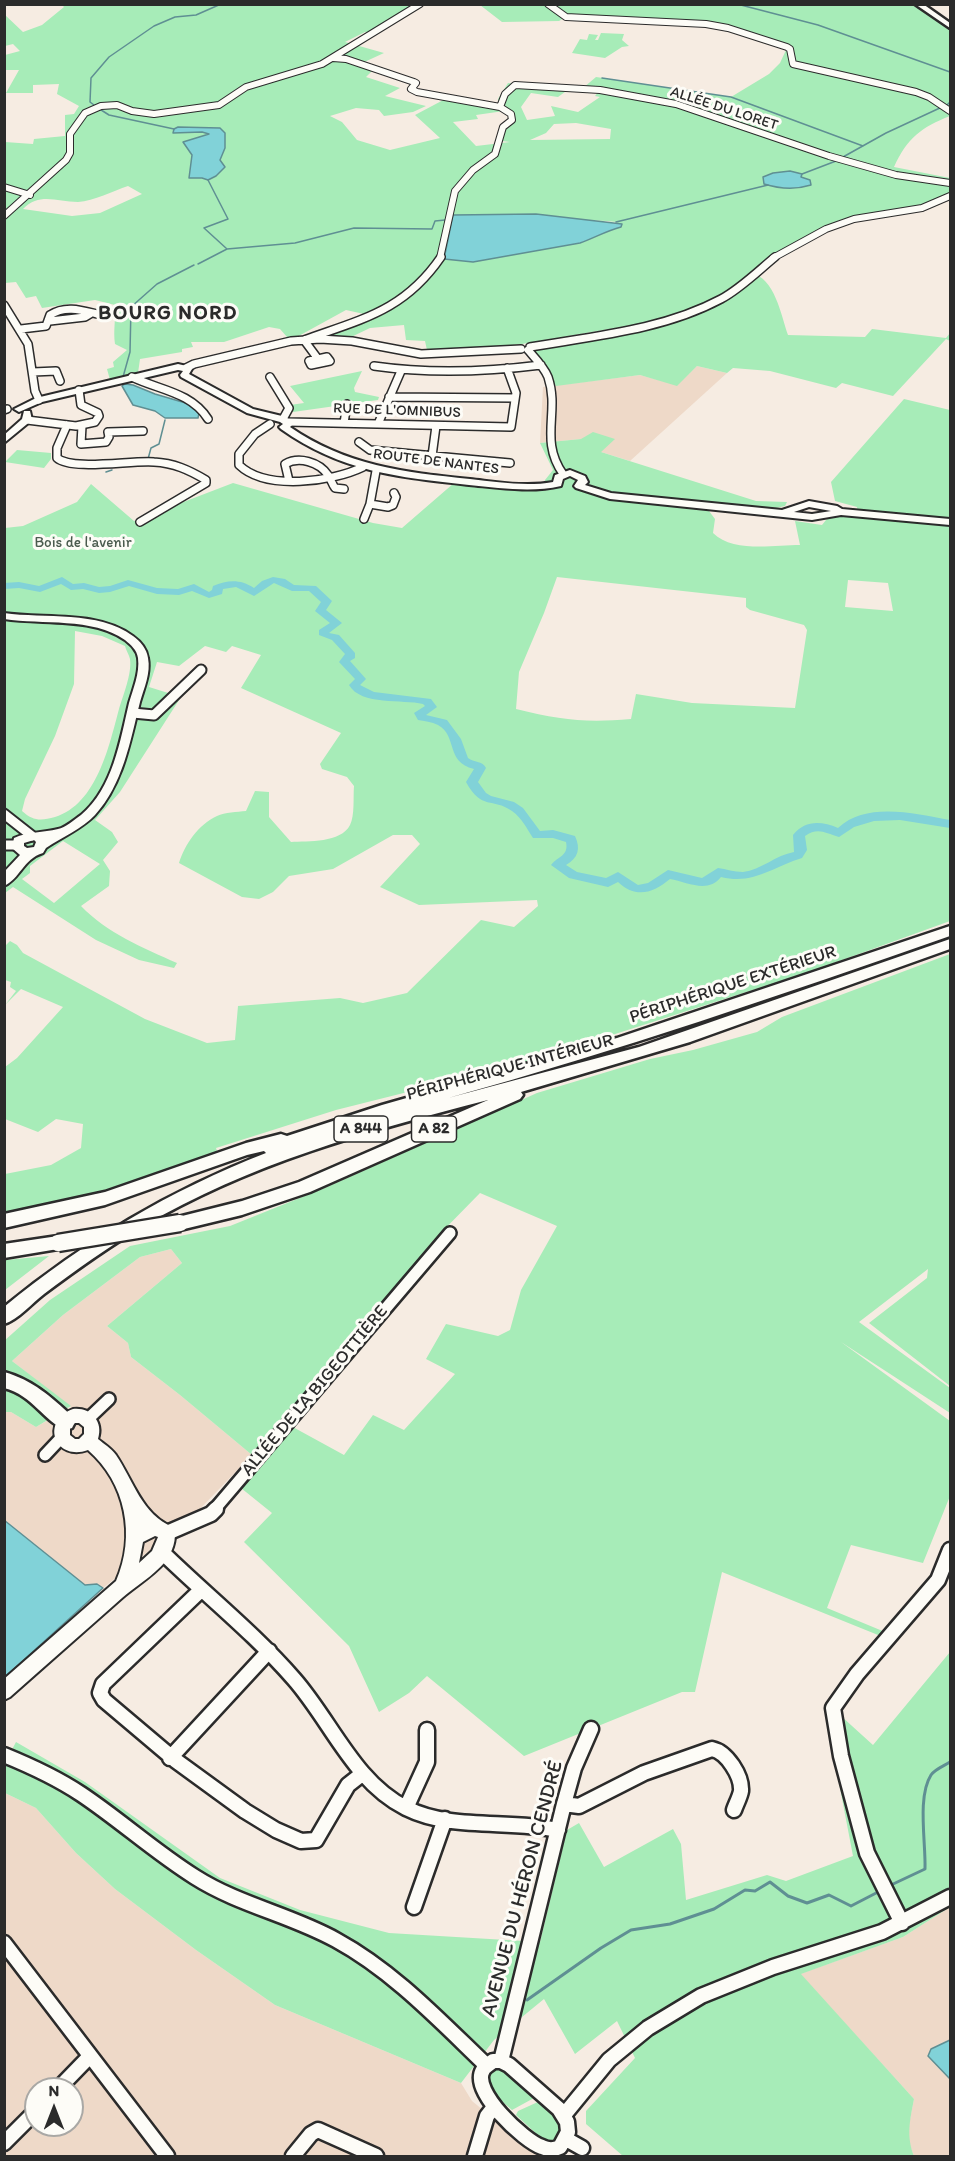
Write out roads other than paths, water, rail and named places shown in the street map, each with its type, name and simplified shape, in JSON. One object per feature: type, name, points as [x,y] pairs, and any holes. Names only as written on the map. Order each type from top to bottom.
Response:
[{"type":"highway","points":[[918,4],[951,25]]},
{"type":"highway","points":[[924,4],[951,25]]},
{"type":"highway","name":"PÉRIPHÉRIQUE EXTÉRIEUR","points":[[4,1304],[72,1252],[141,1209],[200,1178],[292,1138],[702,1018],[951,932]]},
{"type":"highway","name":"PÉRIPHÉRIQUE INTÉRIEUR","points":[[4,1317],[64,1270],[140,1221],[175,1201],[251,1166],[355,1130],[592,1067],[736,1021],[951,944]]},
{"type":"highway","name":"A 82","points":[[4,1246],[58,1243],[180,1223],[242,1208],[304,1187],[482,1108],[592,1067]]},
{"type":"highway","points":[[4,1221],[60,1210],[116,1195],[271,1141],[292,1138]]},
{"type":"highway","points":[[4,1251],[58,1243]]},
{"type":"highway","points":[[4,1380],[17,1383],[41,1398],[63,1430]]},
{"type":"main road","points":[[5,409],[28,409],[79,390],[161,372],[185,371],[250,411],[271,421]]},
{"type":"main road","points":[[4,440],[28,409]]},
{"type":"main road","name":"ROUTE DE NANTES","points":[[271,421],[285,423],[343,460],[376,471],[528,488],[561,479],[568,488],[579,486],[610,496],[766,513],[801,512],[817,519],[824,510],[951,522]]},
{"type":"main road","points":[[4,616],[99,626],[128,637],[141,651],[143,662],[133,713],[119,765],[109,786],[80,822],[60,832],[37,839],[39,850],[18,847],[18,863],[4,882]]},
{"type":"main road","points":[[74,1417],[88,1419],[93,1431],[88,1440],[73,1446],[68,1444],[63,1430],[74,1417]]},
{"type":"main road","points":[[4,1690],[163,1553],[168,1543],[161,1531],[130,1499],[109,1458],[88,1440]]},
{"type":"main road","points":[[130,1499],[135,1537]]},
{"type":"main road","points":[[122,1587],[131,1564],[132,1542],[135,1537],[141,1532],[161,1531]]},
{"type":"street","points":[[4,216],[30,195],[66,160],[69,153],[70,134],[90,109],[113,105],[138,112],[162,114],[215,107],[224,104],[246,87],[291,75],[333,58],[420,4]]},
{"type":"street","points":[[548,4],[566,17],[686,23],[728,28],[787,47],[790,49],[793,64],[916,92],[929,97],[951,111]]},
{"type":"street","points":[[304,340],[313,334],[382,312],[428,276],[442,256],[451,201],[455,191],[473,170],[495,154],[502,127],[512,120],[511,114],[500,107],[417,92],[411,89],[416,85],[414,82],[346,59],[333,58]]},
{"type":"street","name":"ALLÉE DU LORET","points":[[500,107],[501,100],[510,86],[515,85],[620,93],[692,108],[810,150],[888,172],[951,183]]},
{"type":"street","points":[[4,186],[30,195]]},
{"type":"street","points":[[185,371],[195,363],[304,340],[344,340],[429,354],[526,348],[647,326],[691,313],[723,298],[775,257],[826,229],[854,219],[922,208],[951,196]]},
{"type":"street","points":[[4,305],[21,329],[28,344],[33,372],[28,409],[67,425],[82,426],[98,418],[98,413],[81,405],[79,390]]},
{"type":"street","points":[[21,329],[46,326],[50,321],[86,317],[94,313]]},
{"type":"street","points":[[304,340],[318,359]]},
{"type":"street","points":[[526,348],[541,365],[550,388],[549,446],[561,479]]},
{"type":"street","points":[[374,366],[402,371],[452,372],[541,365]]},
{"type":"street","points":[[389,397],[515,398],[516,393],[507,368]]},
{"type":"street","points":[[33,372],[56,370],[60,381]]},
{"type":"street","points":[[378,424],[402,371]]},
{"type":"street","points":[[270,377],[289,408],[285,423]]},
{"type":"street","points":[[127,379],[191,401],[205,411],[208,419]]},
{"type":"street","name":"RUE DE L'OMNIBUS","points":[[285,423],[506,428],[513,425],[515,398]]},
{"type":"street","points":[[344,423],[347,404]]},
{"type":"street","points":[[271,421],[259,429],[241,450],[238,457],[238,463],[243,470],[256,478],[275,482],[329,477],[349,474],[363,467]]},
{"type":"street","points":[[67,425],[57,448],[57,458],[60,461],[112,463],[159,460],[193,470],[206,480],[206,483],[196,490],[140,522]]},
{"type":"street","points":[[82,426],[81,444],[106,442],[109,437],[108,432],[143,431]]},
{"type":"street","points":[[432,456],[436,426]]},
{"type":"street","points":[[359,442],[370,450],[510,463]]},
{"type":"street","points":[[289,481],[284,466],[293,460],[304,460],[324,471],[332,486],[344,489]]},
{"type":"street","points":[[364,519],[370,504],[376,471]]},
{"type":"street","points":[[370,504],[388,507],[393,504],[396,497],[394,493]]},
{"type":"street","points":[[133,713],[154,715],[201,670]]},
{"type":"street","points":[[4,814],[37,839]]},
{"type":"street","points":[[14,821],[19,834],[18,847]]},
{"type":"street","name":"ALLÉE DE LA BIGEOTTIÈRE","points":[[161,1531],[211,1514],[450,1233]]},
{"type":"street","points":[[88,1419],[109,1400]]},
{"type":"street","points":[[45,1455],[63,1430]]},
{"type":"street","points":[[902,1923],[867,1853],[841,1756],[833,1708],[857,1674],[939,1580],[951,1550]]},
{"type":"street","points":[[163,1553],[269,1651],[312,1700],[362,1774],[388,1798],[425,1816],[523,1824],[558,1830]]},
{"type":"street","points":[[201,1590],[103,1684],[100,1693],[104,1700],[170,1758],[227,1799],[278,1831],[306,1844],[316,1840],[348,1785],[362,1774]]},
{"type":"street","points":[[170,1758],[269,1651]]},
{"type":"street","points":[[406,1808],[427,1762],[427,1730]]},
{"type":"street","name":"AVENUE DU HÉRON CENDRÉ","points":[[494,2106],[484,2096],[480,2079],[494,2063],[574,1768],[591,1730]]},
{"type":"street","points":[[564,1804],[579,1806],[608,1788],[640,1773],[682,1758],[712,1749],[720,1749],[727,1754],[741,1790],[734,1810]]},
{"type":"street","points":[[4,1755],[61,1780],[98,1803],[158,1852],[197,1878],[254,1907],[312,1928],[353,1950],[406,1990],[494,2063],[509,2065],[564,2115],[569,2127],[566,2139],[560,2148],[552,2150],[540,2147],[494,2106],[487,2116],[475,2157]]},
{"type":"street","points":[[414,1907],[445,1819]]},
{"type":"street","points":[[564,2115],[609,2060],[648,2028],[701,1996],[773,1967],[902,1923],[951,1897]]},
{"type":"street","points":[[4,1943],[167,2157]]},
{"type":"street","points":[[70,2077],[90,2056]]},
{"type":"street","points":[[4,2143],[24,2123]]},
{"type":"street","points":[[293,2157],[311,2134],[318,2130],[376,2157]]},
{"type":"street","points":[[566,2139],[582,2148]]},
{"type":"water","points":[[178,127],[220,128],[225,133],[225,148],[220,160],[225,167],[216,176],[208,180],[189,178],[192,155],[183,142],[209,134],[202,132],[173,133]]},
{"type":"water","points":[[790,171],[802,174],[801,177],[810,180],[811,185],[788,188],[764,184],[763,177]]},
{"type":"water","points":[[536,214],[622,224],[621,227],[580,243],[473,262],[444,259],[453,215]]},
{"type":"water","points":[[125,384],[189,404],[199,413],[198,418],[165,418],[155,411],[133,405],[122,386]]},
{"type":"water","points":[[4,1520],[85,1585],[97,1584],[103,1588],[5,1677]]},
{"type":"water","points":[[950,2040],[950,2079],[928,2056],[931,2049]]},
{"type":"waterway","points":[[94,105],[90,102],[91,78],[109,57],[154,26],[175,17],[196,15],[221,4]]},
{"type":"waterway","points":[[737,4],[818,25],[950,72]]},
{"type":"waterway","points":[[602,78],[731,97],[863,146]]},
{"type":"waterway","points":[[947,105],[950,102]]},
{"type":"waterway","points":[[863,146],[942,107]]},
{"type":"waterway","points":[[98,108],[109,115],[174,129]]},
{"type":"waterway","points":[[843,157],[863,146]]},
{"type":"waterway","points":[[802,174],[836,161]]},
{"type":"waterway","points":[[208,180],[228,219],[204,228],[227,249]]},
{"type":"waterway","points":[[616,222],[768,185]]},
{"type":"waterway","points":[[227,249],[295,243],[354,228],[432,229],[435,221],[445,220]]},
{"type":"waterway","points":[[198,264],[227,249]]},
{"type":"waterway","points":[[123,377],[130,352],[131,307],[157,284],[194,265]]},
{"type":"waterway","points":[[148,459],[151,448],[159,444],[165,420]]},
{"type":"waterway","points":[[106,472],[112,470]]},
{"type":"waterway","points":[[4,586],[19,585],[40,589],[62,580],[71,587],[84,586],[99,590],[128,583],[157,591],[179,592],[194,587],[197,591],[209,595],[218,592],[217,588],[228,584],[240,585],[254,593],[273,580],[281,581],[292,588],[312,588],[327,601],[320,611],[337,623],[323,632],[324,635],[335,637],[350,653],[351,656],[344,662],[361,679],[354,685],[355,687],[381,697],[427,701],[431,707],[420,713],[422,717],[443,723],[455,739],[463,760],[479,766],[472,782],[482,796],[516,808],[537,835],[553,834],[571,839],[573,847],[570,857],[557,865],[573,875],[608,883],[618,876],[631,887],[638,889],[652,886],[668,874],[702,882],[713,878],[718,872],[735,876],[750,875],[782,859],[798,855],[801,850],[799,835],[814,827],[819,826],[839,833],[862,819],[887,816],[950,824]]},
{"type":"waterway","points":[[891,1885],[925,1869],[924,1795],[931,1775],[950,1762]]},
{"type":"waterway","points":[[527,2000],[601,1948],[631,1930],[670,1924],[714,1909],[745,1890],[755,1891],[770,1882],[788,1896],[807,1903],[829,1895],[851,1906],[880,1891]]},
{"type":"district","name":"BOURG NORD","points":[[168,314]]},
{"type":"park label","name":"Bois de l'avenir","points":[[83,543]]}]
